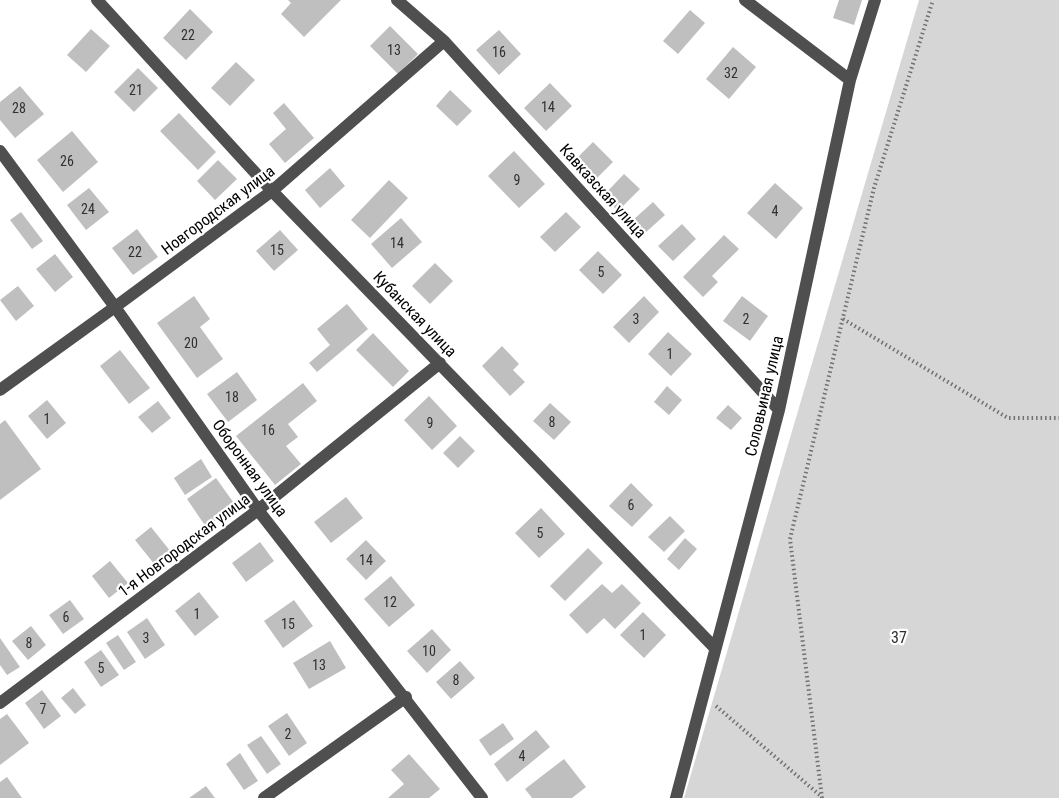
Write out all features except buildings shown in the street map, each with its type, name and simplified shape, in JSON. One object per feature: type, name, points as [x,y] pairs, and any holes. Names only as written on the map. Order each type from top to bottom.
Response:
[{"type":"street","name":"Кубанская улица","points":[[97,0],[272,191],[715,648]]},
{"type":"street","name":"Кавказская улица","points":[[397,0],[444,41],[779,410]]},
{"type":"street","points":[[746,0],[850,80]]},
{"type":"street","name":"Соловьиная улица","points":[[676,798],[779,410],[850,80],[874,0]]},
{"type":"street","name":"Новгородская улица","points":[[0,390],[116,308],[272,191],[444,41]]},
{"type":"street","name":"Оборонная улица","points":[[0,151],[116,308],[258,510],[482,798]]},
{"type":"street","name":"1-я Новгородская улица","points":[[0,703],[258,510],[440,363]]},
{"type":"street","points":[[264,798],[405,697]]},
{"type":"path","points":[[822,798],[790,539],[874,188],[933,0]]},
{"type":"path","points":[[843,319],[1008,418],[1059,418]]},
{"type":"path","points":[[703,696],[822,798]]},
{"type":"green space","name":"37","points":[[919,0],[1059,0],[1059,798],[684,798]]}]
